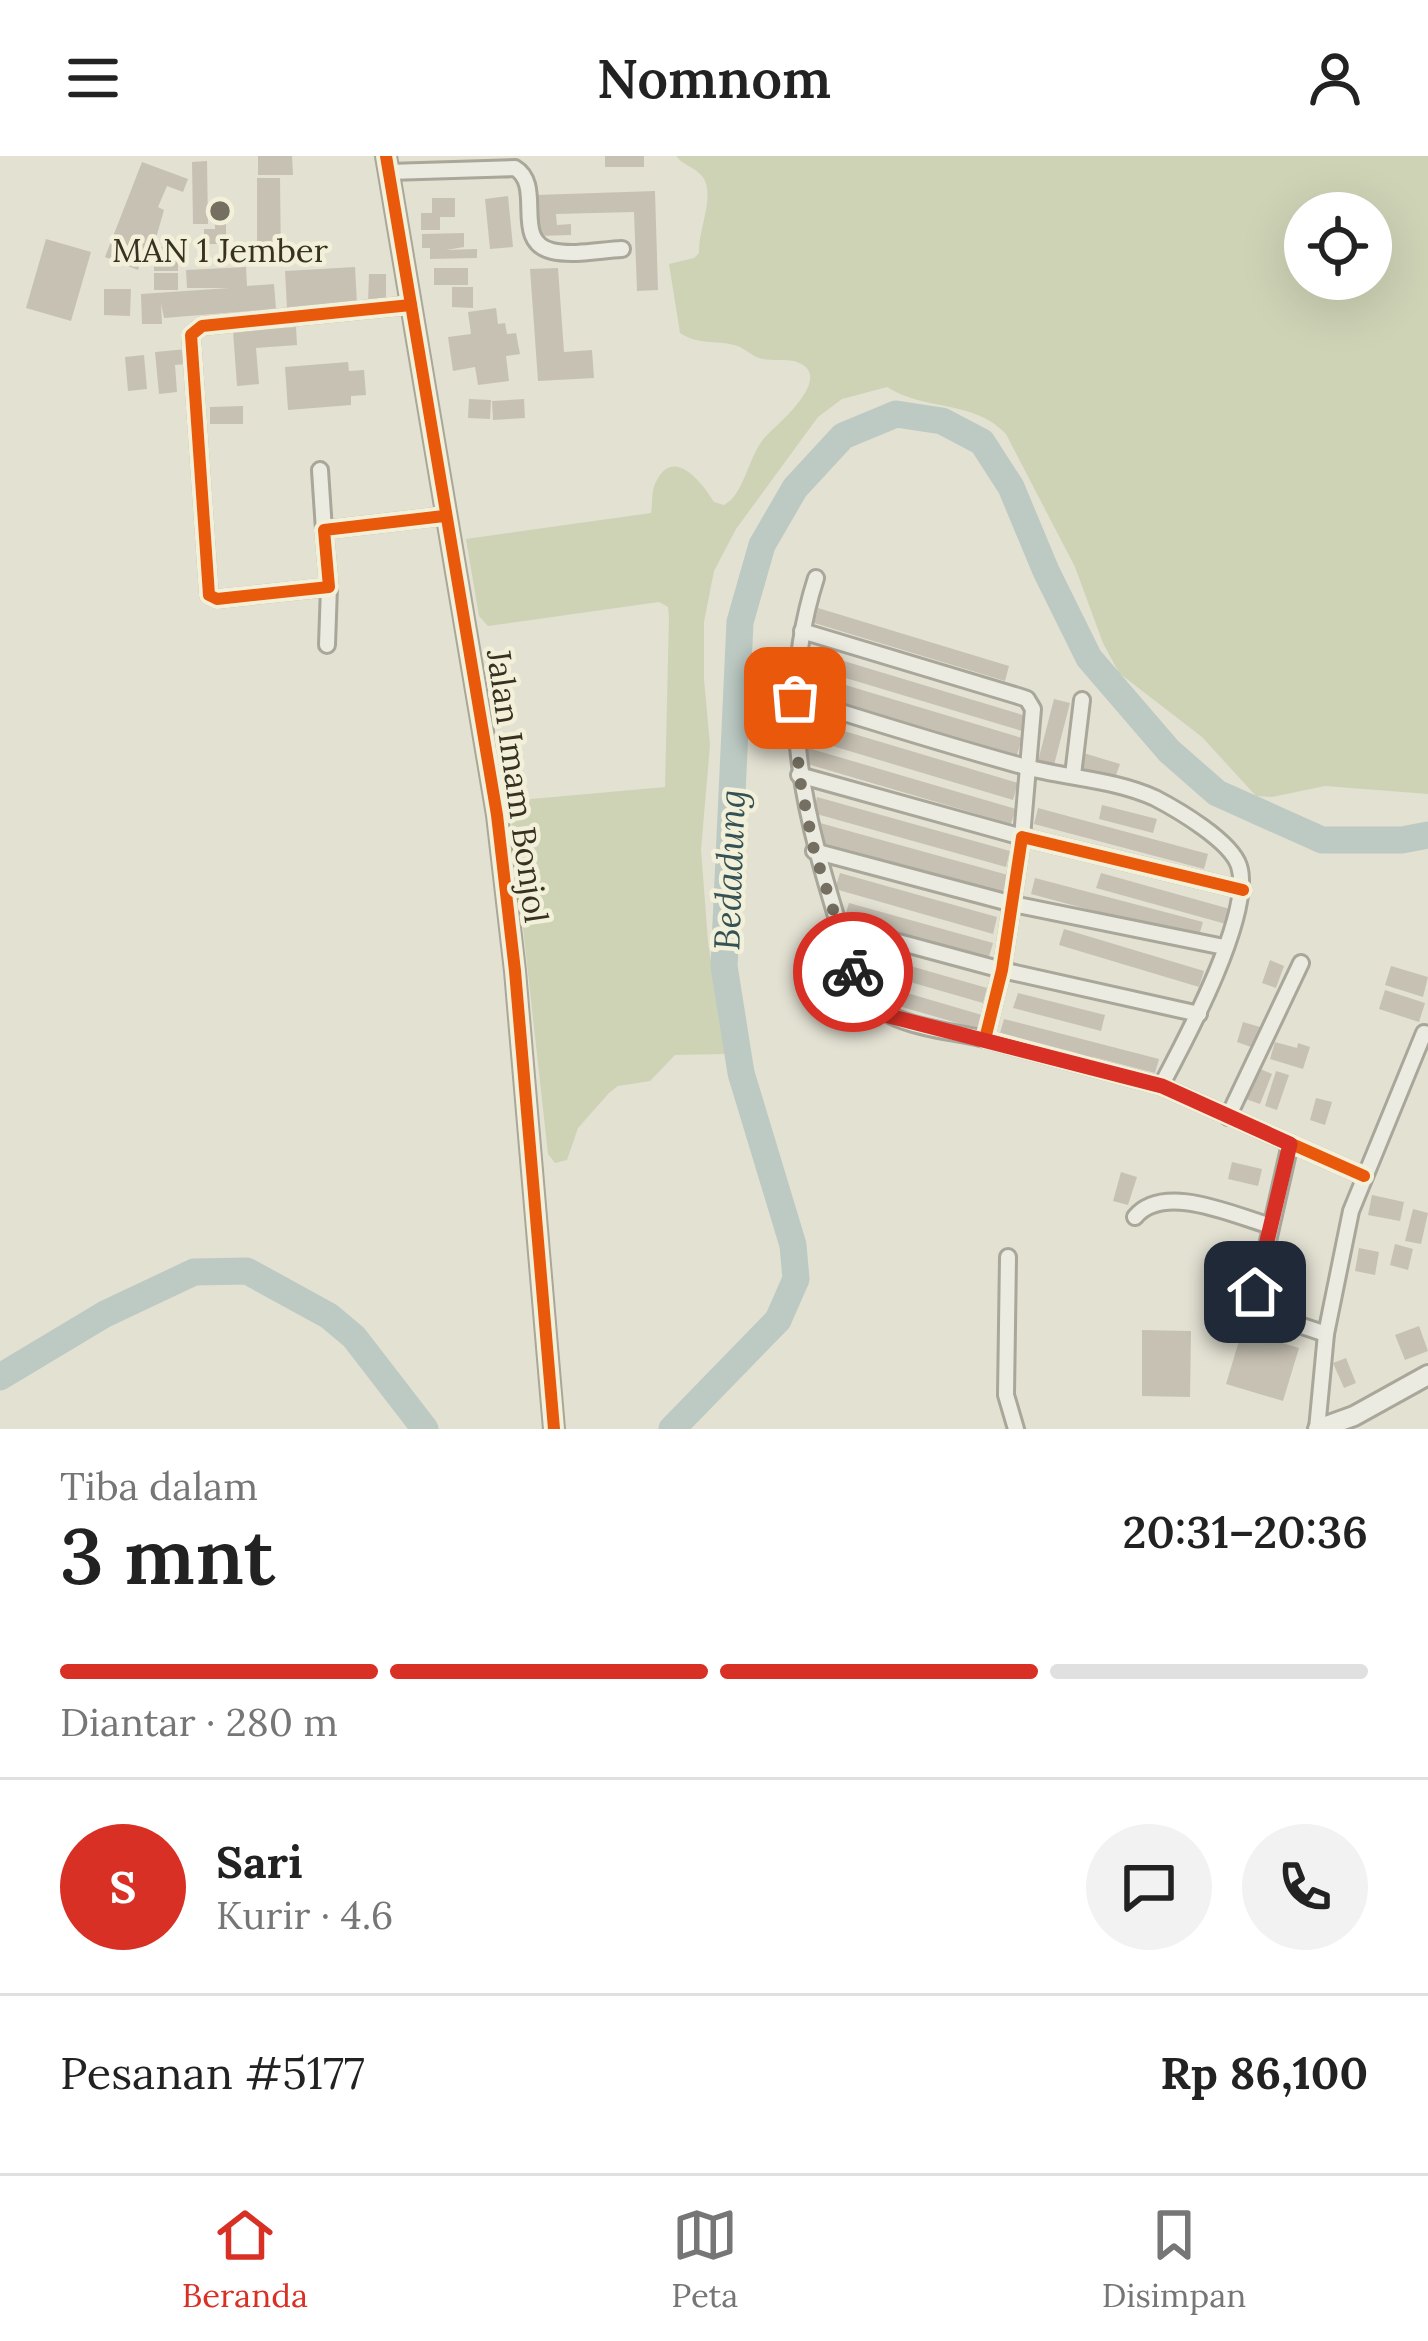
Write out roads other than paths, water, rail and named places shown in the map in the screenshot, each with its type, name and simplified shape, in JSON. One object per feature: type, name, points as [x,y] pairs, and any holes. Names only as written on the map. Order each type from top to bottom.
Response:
[{"type":"street","points":[[387,164],[515,168],[526,181],[533,240],[540,246],[559,252],[622,249]]},
{"type":"street","name":"Jalan Imam Bonjol","points":[[387,164],[444,516],[466,610],[502,851],[554,1429]]},
{"type":"street","points":[[329,587],[217,599],[209,595],[191,335],[202,326],[411,305]]},
{"type":"street","points":[[320,470],[329,587],[327,644]]},
{"type":"street","points":[[324,530],[444,516]]},
{"type":"street","points":[[816,578],[802,631],[795,698],[799,775],[814,850],[856,982],[874,1008],[889,1016],[1162,1086],[1364,1176]]},
{"type":"street","points":[[802,631],[1027,699],[1033,710],[1013,904],[985,1039]]},
{"type":"street","points":[[795,698],[1028,768],[1153,797],[1192,820],[1234,856],[1243,890],[1199,1014],[1162,1086]]},
{"type":"street","points":[[1072,775],[1082,700]]},
{"type":"street","points":[[799,775],[1022,837],[1243,890]]},
{"type":"street","points":[[814,850],[1013,904],[1224,947]]},
{"type":"street","points":[[839,926],[1002,970],[1199,1014]]},
{"type":"street","points":[[1228,1118],[1301,963]]},
{"type":"street","points":[[1426,1028],[1364,1176],[1339,1260],[1326,1334],[1318,1429],[1354,1416],[1428,1375]]},
{"type":"street","points":[[1290,1144],[1255,1306],[1326,1334]]},
{"type":"street","points":[[1135,1217],[1143,1208],[1171,1202],[1271,1226]]},
{"type":"street","points":[[1008,1257],[1006,1394],[1016,1429]]},
{"type":"waterway","name":"Bedadung","points":[[672,1429],[778,1320],[796,1279],[793,1245],[741,1073],[724,966],[740,622],[762,545],[795,488],[843,436],[896,414],[942,421],[982,442],[1011,487],[1089,658],[1169,751],[1217,793],[1322,840],[1402,840],[1428,835]]},
{"type":"waterway","name":"Bedadung","points":[[0,1377],[105,1314],[194,1272],[247,1271],[329,1316],[354,1337],[425,1429]]},
{"type":"place","name":"MAN 1 Jember","points":[[220,211]]}]
